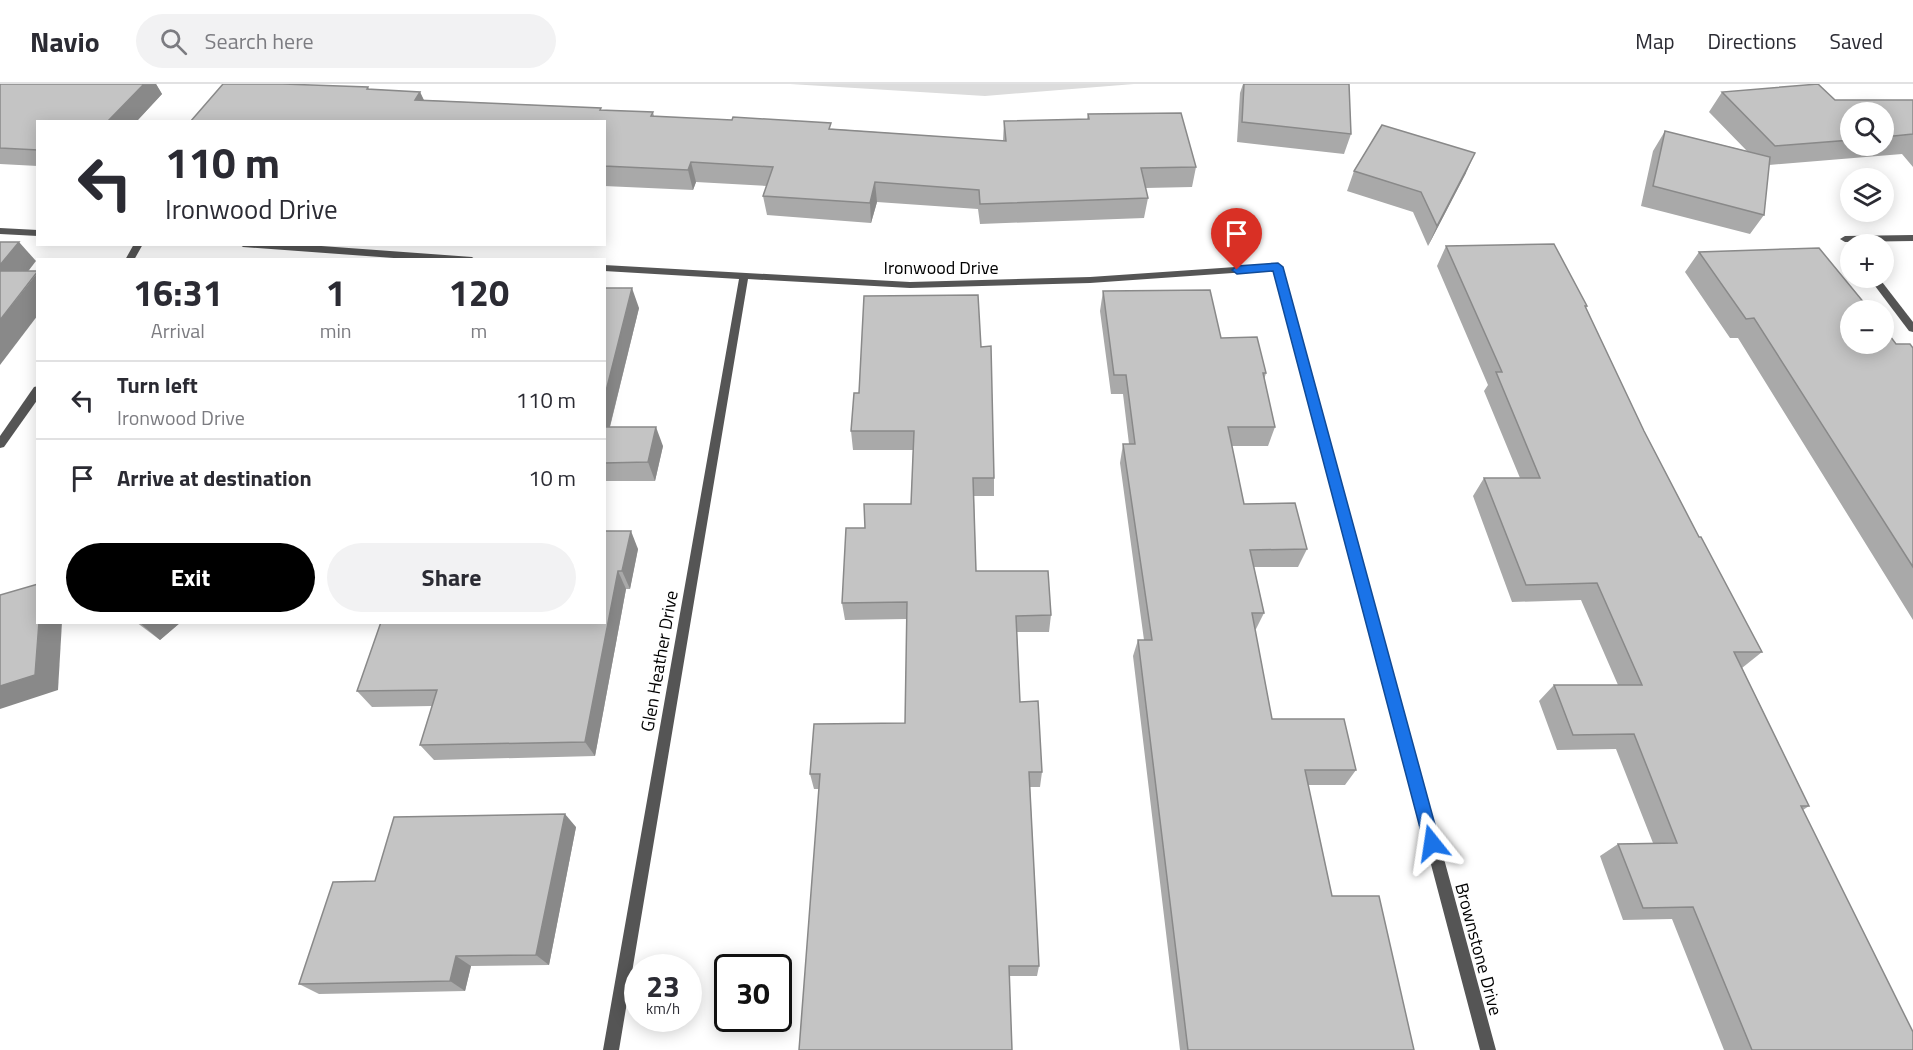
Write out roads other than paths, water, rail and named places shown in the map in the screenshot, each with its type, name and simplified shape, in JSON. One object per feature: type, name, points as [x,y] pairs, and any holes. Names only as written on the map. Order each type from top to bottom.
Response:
[{"type":"street","points":[[0,231],[36,233]]},
{"type":"street","points":[[1894,239],[1913,238]]},
{"type":"street","points":[[272,246],[443,258]]},
{"type":"street","name":"Ironwood Drive","points":[[606,268],[910,285],[998,284],[1177,275],[1278,267]]},
{"type":"street","name":"Brownstone Drive","points":[[1278,267],[1488,1050]]},
{"type":"street","name":"Glen Heather Drive","points":[[611,1050],[744,277]]},
{"type":"street","points":[[1882,288],[1913,329]]},
{"type":"street","points":[[0,444],[36,393]]}]
